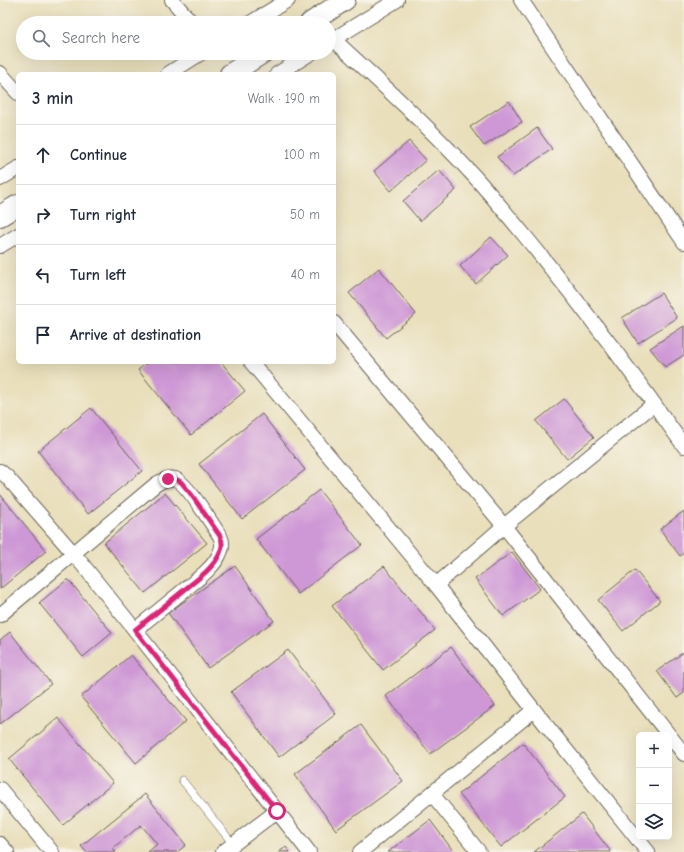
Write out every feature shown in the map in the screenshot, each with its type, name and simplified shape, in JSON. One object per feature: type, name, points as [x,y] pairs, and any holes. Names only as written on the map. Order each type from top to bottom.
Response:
[{"type":"main road","points":[[321,16],[346,0]]},
{"type":"main road","points":[[233,72],[252,60]]},
{"type":"main road","points":[[0,216],[16,206]]},
{"type":"street","points":[[172,0],[186,16]]},
{"type":"street","points":[[336,37],[397,0]]},
{"type":"street","points":[[521,0],[684,242]]},
{"type":"street","points":[[260,16],[281,2]]},
{"type":"street","points":[[336,44],[386,87],[451,151],[476,178],[554,272],[684,446]]},
{"type":"street","points":[[171,72],[190,60]]},
{"type":"street","points":[[280,72],[300,60]]},
{"type":"street","points":[[0,74],[16,91]]},
{"type":"street","points":[[0,179],[16,169]]},
{"type":"street","points":[[0,246],[16,236]]},
{"type":"street","points":[[336,325],[504,526],[684,754]]},
{"type":"street","points":[[253,364],[436,585],[648,852]]},
{"type":"street","points":[[436,585],[504,526],[654,404]]},
{"type":"street","points":[[0,471],[7,477],[74,554],[309,852]]},
{"type":"street","points":[[0,615],[155,485],[162,480],[175,479],[181,482],[191,494],[220,536],[222,542],[220,555],[203,574],[135,630]]},
{"type":"street","points":[[360,852],[534,710]]},
{"type":"street","points":[[0,789],[52,852]]},
{"type":"street","points":[[432,794],[479,852]]},
{"type":"street","points":[[228,848],[277,811]]},
{"type":"lane","points":[[182,780],[228,848]]},
{"type":"building","points":[[509,101],[522,122],[484,146],[470,127]]},
{"type":"building","points":[[537,128],[552,149],[513,176],[497,157]]},
{"type":"building","points":[[409,141],[426,160],[391,191],[374,171]]},
{"type":"building","points":[[439,170],[456,190],[420,221],[403,201]]},
{"type":"building","points":[[491,237],[508,255],[476,284],[460,266]]},
{"type":"building","points":[[379,268],[416,314],[386,338],[349,293]]},
{"type":"building","points":[[661,293],[677,318],[638,343],[622,318]]},
{"type":"building","points":[[684,326],[684,355],[665,367],[650,348]]},
{"type":"building","points":[[146,364],[223,364],[245,391],[191,435],[138,370]]},
{"type":"building","points":[[564,399],[594,437],[567,459],[536,421]]},
{"type":"building","points":[[91,408],[142,471],[88,514],[38,451]]},
{"type":"building","points":[[262,414],[305,470],[242,519],[199,464]]},
{"type":"building","points":[[319,490],[362,545],[298,594],[256,539]]},
{"type":"building","points":[[165,493],[207,543],[145,593],[104,543]]},
{"type":"building","points":[[0,494],[46,551],[0,589]]},
{"type":"building","points":[[684,511],[684,553],[680,556],[660,529]]},
{"type":"building","points":[[512,552],[540,589],[503,616],[475,579]]},
{"type":"building","points":[[235,566],[274,621],[208,668],[168,613]]},
{"type":"building","points":[[384,566],[435,630],[383,670],[332,606]]},
{"type":"building","points":[[635,570],[660,601],[623,631],[598,600]]},
{"type":"building","points":[[68,579],[112,633],[83,657],[39,603]]},
{"type":"building","points":[[10,632],[51,684],[0,724],[0,640]]},
{"type":"building","points":[[451,647],[495,706],[430,754],[386,696]]},
{"type":"building","points":[[288,650],[336,714],[279,757],[231,692]]},
{"type":"building","points":[[684,652],[684,693],[677,698],[657,671]]},
{"type":"building","points":[[131,655],[186,721],[136,763],[81,697]]},
{"type":"building","points":[[58,718],[113,783],[63,825],[9,759]]},
{"type":"building","points":[[361,725],[403,781],[336,830],[295,774]]},
{"type":"building","points":[[523,743],[565,797],[501,847],[459,794]]},
{"type":"building","points":[[145,794],[186,845],[177,852],[148,852],[157,844],[141,825],[113,848],[116,852],[86,852],[81,846]]},
{"type":"building","points":[[582,814],[611,852],[534,852]]},
{"type":"building","points":[[430,820],[454,852],[388,852]]},
{"type":"building","points":[[286,847],[290,852],[279,852]]},
{"type":"route","points":[[168,479],[175,479],[181,482],[191,494],[220,536],[222,547],[220,555],[203,574],[135,630],[277,811]]}]
